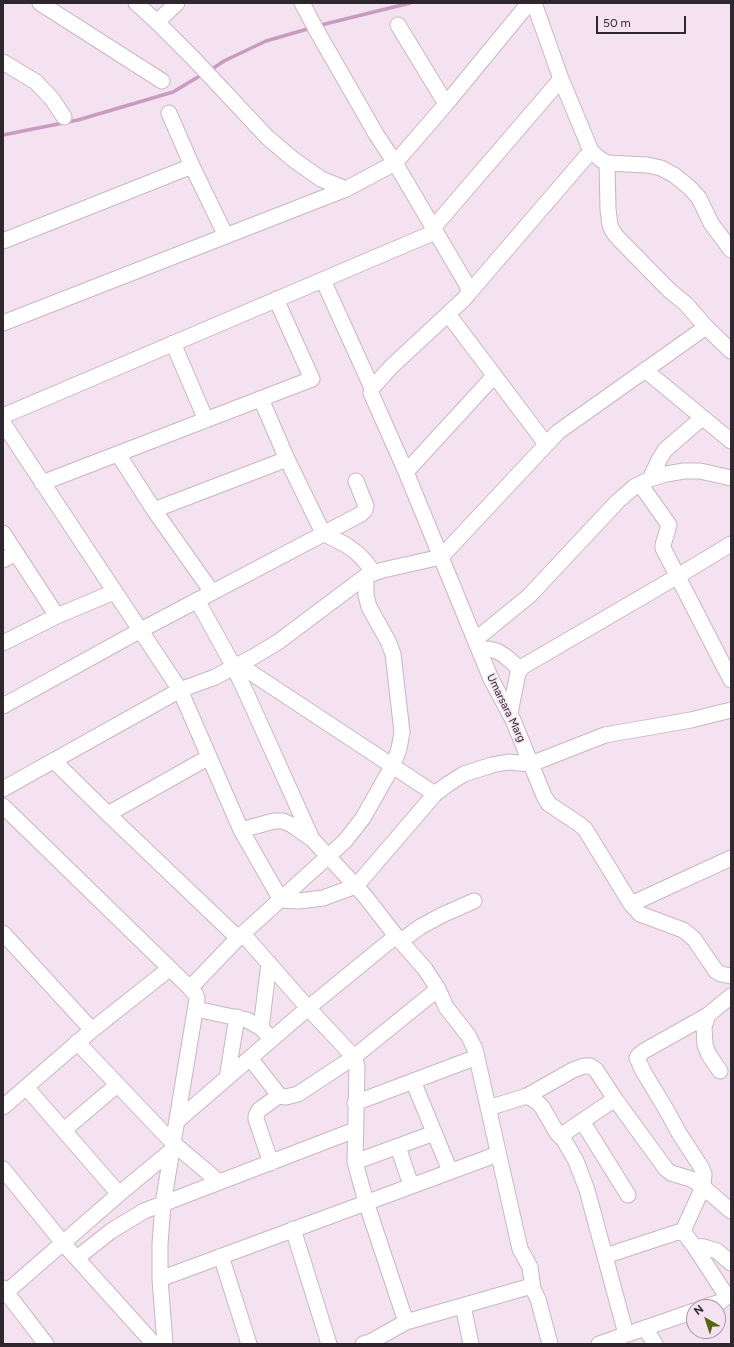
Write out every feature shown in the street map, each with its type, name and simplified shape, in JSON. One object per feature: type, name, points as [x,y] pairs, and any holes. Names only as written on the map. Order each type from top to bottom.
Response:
[{"type":"street","points":[[40,3],[162,81]]},
{"type":"street","points":[[136,3],[194,59],[267,137],[294,160],[321,179],[346,189]]},
{"type":"street","points":[[157,22],[177,3]]},
{"type":"street","points":[[302,3],[376,134],[395,163],[467,285],[469,293]]},
{"type":"street","points":[[3,323],[346,189],[395,163],[446,104],[529,3]]},
{"type":"street","points":[[534,3],[561,79],[591,151],[607,163],[647,165],[661,168],[674,175],[690,188],[699,198],[711,223],[731,250]]},
{"type":"street","points":[[398,25],[446,104]]},
{"type":"street","points":[[3,62],[36,82],[52,99],[64,117]]},
{"type":"street","points":[[3,416],[323,280],[434,230],[561,79]]},
{"type":"street","points":[[169,113],[192,166],[226,236]]},
{"type":"street","points":[[372,388],[391,367],[464,299],[591,151]]},
{"type":"street","points":[[607,163],[608,209],[612,230],[669,290],[686,304],[706,327],[731,351]]},
{"type":"street","points":[[3,241],[192,166]]},
{"type":"street","name":"Umarsara Marg","points":[[323,280],[372,388],[371,394],[406,472],[495,688],[510,713],[549,804],[585,829],[631,904],[640,914],[683,930],[694,940],[716,971],[721,974],[731,976]]},
{"type":"street","points":[[42,483],[312,379],[276,299]]},
{"type":"street","points":[[448,314],[546,444]]},
{"type":"street","points":[[3,789],[180,690],[215,677],[278,642],[369,574],[441,557],[558,432],[706,327]]},
{"type":"street","points":[[173,343],[206,420]]},
{"type":"street","points":[[645,370],[731,442]]},
{"type":"street","points":[[406,472],[494,376]]},
{"type":"street","points":[[190,988],[241,936],[345,841],[363,818],[392,765],[399,748],[402,732],[392,654],[388,641],[369,607],[366,594],[369,574],[365,561],[346,545],[323,533],[260,399]]},
{"type":"street","points":[[645,482],[661,455],[702,418]]},
{"type":"street","points":[[3,423],[180,690],[241,830],[281,900]]},
{"type":"street","points":[[118,454],[154,510],[212,592]]},
{"type":"street","points":[[154,510],[287,459]]},
{"type":"street","points":[[520,669],[497,651],[477,645],[529,596],[617,502],[645,482],[666,474],[684,471],[700,471],[731,478]]},
{"type":"street","points":[[3,706],[141,630],[361,514],[365,510],[366,506],[356,481]]},
{"type":"street","points":[[645,482],[669,525],[663,548],[731,680]]},
{"type":"street","points":[[3,533],[9,556],[57,616]]},
{"type":"street","points":[[510,713],[520,669],[731,544]]},
{"type":"street","points":[[3,643],[57,616],[114,592]]},
{"type":"street","points":[[197,600],[237,665],[312,839]]},
{"type":"street","points":[[237,665],[244,668],[435,794]]},
{"type":"street","points":[[281,900],[299,901],[323,898],[356,886],[435,794],[464,774],[492,765],[508,762],[531,764],[605,735],[691,720],[731,710]]},
{"type":"street","points":[[108,814],[209,757]]},
{"type":"street","points":[[54,760],[108,814],[269,963],[308,1008],[354,1057],[357,1066],[355,1103],[355,1162],[366,1202],[406,1322]]},
{"type":"street","points":[[3,806],[196,995],[196,1009],[163,1204],[160,1244],[160,1279],[165,1344]]},
{"type":"street","points":[[241,830],[274,821],[283,821],[292,824],[312,839],[366,896],[398,938],[425,969],[438,989],[446,1007],[468,1035],[477,1057],[520,1249],[530,1267],[533,1289],[538,1298],[550,1344]]},
{"type":"street","points":[[631,904],[731,858]]},
{"type":"street","points":[[177,1121],[308,1008],[398,938],[442,915],[474,901]]},
{"type":"street","points":[[3,933],[92,1030]]},
{"type":"street","points":[[261,1028],[269,963]]},
{"type":"street","points":[[3,1107],[77,1042],[169,969]]},
{"type":"street","points":[[278,1096],[286,1098],[298,1094],[354,1057],[438,989]]},
{"type":"street","points":[[682,1233],[703,1187],[704,1174],[674,1125],[668,1111],[643,1071],[637,1058],[644,1051],[708,1015],[731,996]]},
{"type":"street","points":[[196,1009],[247,1020],[261,1028],[272,1039]]},
{"type":"street","points":[[708,1015],[704,1027],[705,1045],[709,1055],[720,1071]]},
{"type":"street","points":[[226,1078],[238,1017]]},
{"type":"street","points":[[77,1042],[173,1146],[219,1182]]},
{"type":"street","points":[[355,1103],[477,1057]]},
{"type":"street","points":[[250,1058],[278,1096]]},
{"type":"street","points":[[488,1108],[527,1096],[573,1070],[584,1066],[590,1066],[596,1070],[615,1099],[666,1169],[671,1173],[691,1180],[703,1187],[731,1211]]},
{"type":"street","points":[[413,1081],[450,1171]]},
{"type":"street","points":[[64,1130],[117,1085]]},
{"type":"street","points":[[26,1087],[119,1194]]},
{"type":"street","points":[[271,1163],[256,1116],[260,1110],[278,1096]]},
{"type":"street","points":[[527,1096],[536,1101],[542,1107],[576,1161],[586,1190],[626,1334]]},
{"type":"street","points":[[560,1136],[615,1099]]},
{"type":"street","points":[[582,1121],[628,1195]]},
{"type":"street","points":[[77,1258],[111,1232],[144,1211],[355,1130]]},
{"type":"street","points":[[355,1162],[434,1133]]},
{"type":"street","points":[[46,1344],[4,1292],[63,1243],[173,1146]]},
{"type":"street","points":[[398,1147],[411,1185]]},
{"type":"street","points":[[160,1279],[498,1154]]},
{"type":"street","points":[[3,1169],[63,1243],[154,1344]]},
{"type":"street","points":[[293,1229],[329,1344]]},
{"type":"street","points":[[605,1256],[678,1232],[685,1234],[728,1289],[724,1299]]},
{"type":"street","points":[[694,1246],[717,1251],[731,1263]]},
{"type":"street","points":[[221,1256],[249,1344]]},
{"type":"street","points":[[375,1342],[406,1322],[528,1287],[533,1289]]},
{"type":"street","points":[[463,1306],[471,1344]]},
{"type":"street","points":[[599,1344],[686,1314]]},
{"type":"street","points":[[644,1328],[655,1344]]},
{"type":"waterway","points":[[317,26],[410,3]]},
{"type":"waterway","points":[[209,71],[224,61],[266,41],[311,28]]},
{"type":"waterway","points":[[3,135],[78,120],[173,92],[203,74]]}]
